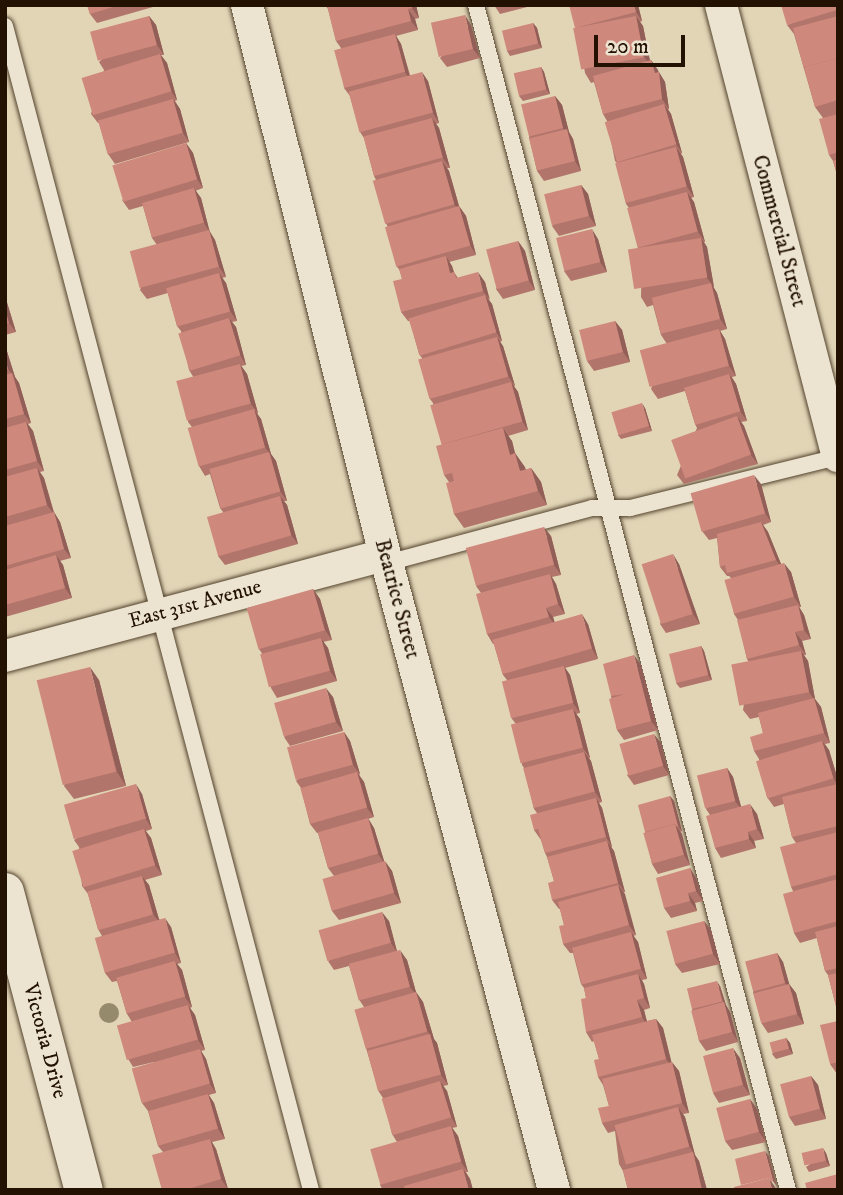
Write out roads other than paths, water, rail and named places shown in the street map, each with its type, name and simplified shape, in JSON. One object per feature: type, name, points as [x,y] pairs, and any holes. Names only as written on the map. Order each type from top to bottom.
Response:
[{"type":"street","name":"Beatrice Street","points":[[247,5],[386,559],[554,1190]]},
{"type":"street","name":"Commercial Street","points":[[721,5],[838,457]]},
{"type":"street","name":"East 31st Avenue","points":[[5,656],[160,612],[386,559]]},
{"type":"street","name":"Victoria Drive","points":[[5,892],[84,1190]]},
{"type":"lane","points":[[476,5],[788,1190]]},
{"type":"lane","points":[[5,26],[312,1190]]},
{"type":"lane","points":[[386,559],[593,508],[630,508],[838,457]]}]
